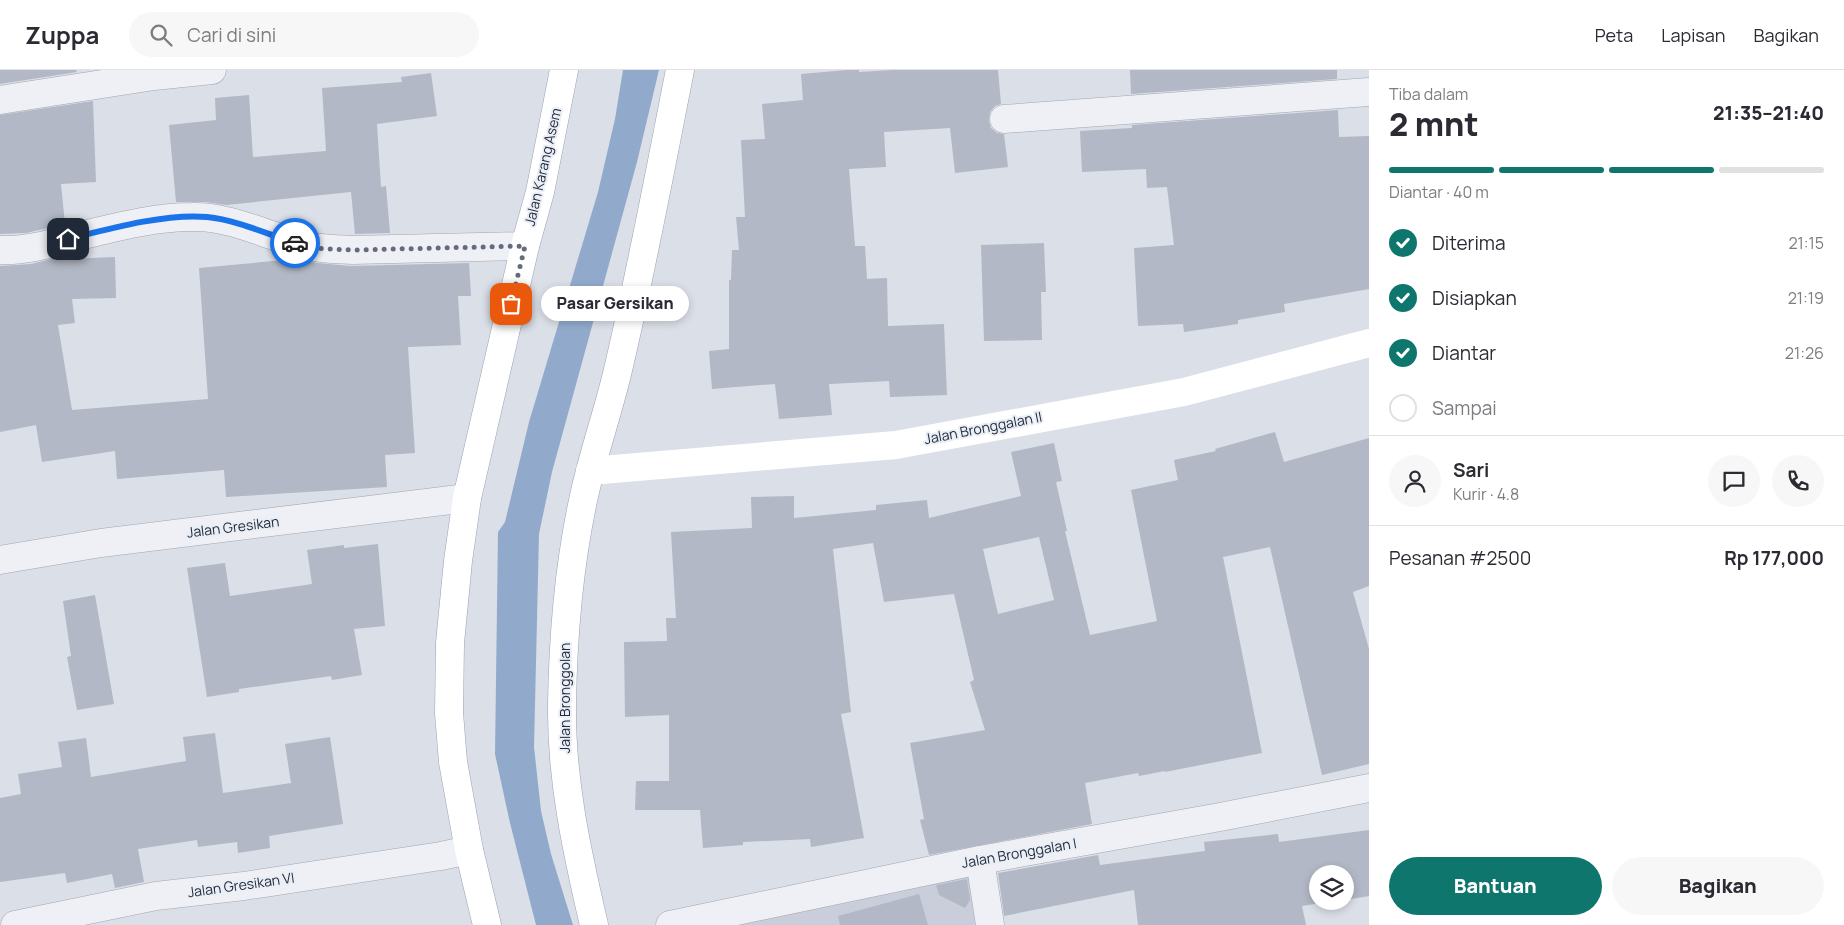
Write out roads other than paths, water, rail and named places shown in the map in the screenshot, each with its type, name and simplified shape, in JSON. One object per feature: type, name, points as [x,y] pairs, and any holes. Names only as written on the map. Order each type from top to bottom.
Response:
[{"type":"main road","name":"Jalan Karang Asem","points":[[467,498],[525,246],[540,192],[564,70]]},
{"type":"main road","points":[[590,470],[616,375],[644,250],[680,70]]},
{"type":"main road","name":"Jalan Bronggalan II","points":[[590,470],[896,445],[1184,392],[1369,344]]},
{"type":"main road","name":"Jalan Bronggolan","points":[[590,470],[574,550],[566,621],[562,706],[564,770],[571,823],[594,925]]},
{"type":"main road","points":[[467,498],[458,561],[450,643],[448,713],[453,762],[469,850],[487,925]]},
{"type":"street","points":[[0,100],[154,76],[212,70]]},
{"type":"street","points":[[1004,119],[1369,92]]},
{"type":"street","points":[[0,250],[22,250],[102,231],[170,218],[192,216],[225,220],[298,244],[326,249],[525,246]]},
{"type":"street","name":"Jalan Gresikan","points":[[0,560],[101,543],[467,498]]},
{"type":"street","name":"Jalan Bronggalan I","points":[[670,925],[980,860],[1369,788]]},
{"type":"street","name":"Jalan Gresikan VI","points":[[15,925],[156,896],[244,886],[441,856],[469,850]]},
{"type":"street","points":[[980,860],[990,925]]},
{"type":"water","points":[[623,70],[659,70],[637,162],[552,472],[539,534],[534,747],[541,811],[551,854],[573,925],[536,925],[510,823],[495,754],[498,532],[505,522],[529,422],[598,192],[615,119]]},
{"type":"place","name":"Pasar Gersikan","points":[[511,304]]}]
